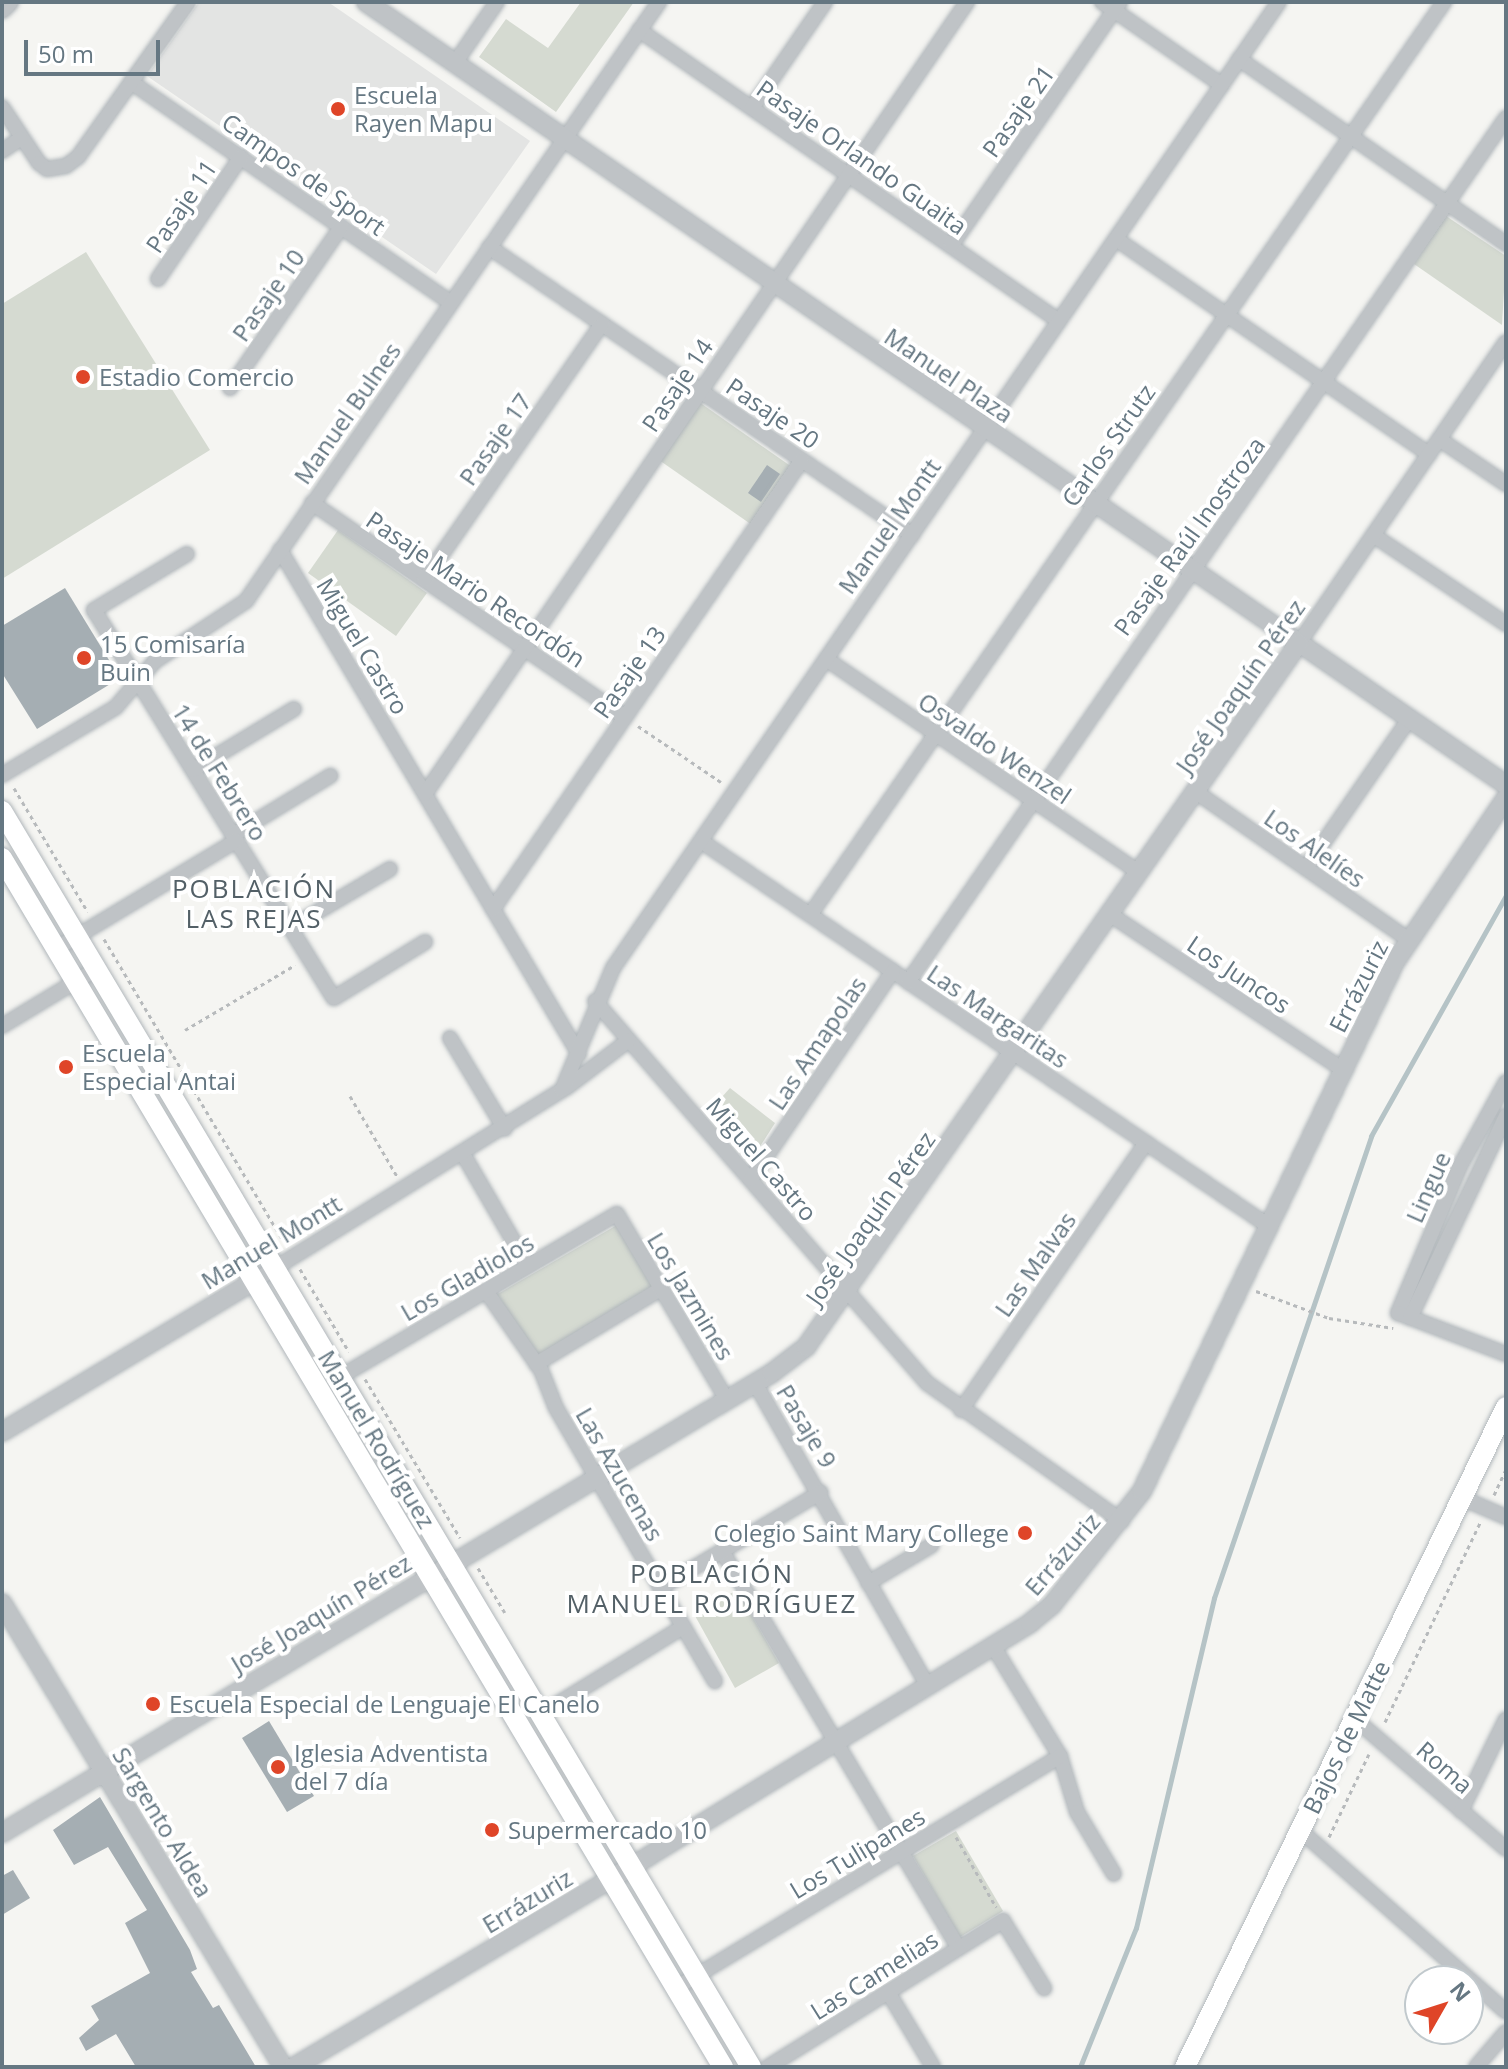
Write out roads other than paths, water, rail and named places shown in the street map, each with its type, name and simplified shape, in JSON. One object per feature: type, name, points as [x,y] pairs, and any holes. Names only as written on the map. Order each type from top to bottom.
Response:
[{"type":"main road","name":"Manuel Rodríguez","points":[[2,811],[340,1377],[461,1560],[541,1714],[751,2067]]},
{"type":"main road","name":"Manuel Rodríguez","points":[[2,858],[723,2067]]},
{"type":"main road","name":"Bajos de Matte","points":[[1185,2067],[1506,1407]]},
{"type":"street","points":[[2,9],[9,2]]},
{"type":"street","points":[[2,107],[20,139],[47,169],[66,166],[78,157],[188,2]]},
{"type":"street","name":"Manuel Plaza","points":[[366,2],[1506,785]]},
{"type":"street","points":[[455,63],[497,2]]},
{"type":"street","name":"Manuel Bulnes","points":[[4,774],[116,707],[163,654],[242,606],[659,2]]},
{"type":"street","points":[[752,108],[825,2]]},
{"type":"street","name":"Pasaje 14","points":[[425,794],[967,2]]},
{"type":"street","name":"Manuel Montt","points":[[562,1090],[579,1054],[595,1001],[701,841],[1279,2]]},
{"type":"street","name":"Carlos Strutz","points":[[810,915],[1444,2]]},
{"type":"street","points":[[1112,5],[1222,85]]},
{"type":"street","name":"Pasaje 21","points":[[951,246],[1112,5]]},
{"type":"street","name":"Pasaje Orlando Guaita","points":[[639,30],[1059,321]]},
{"type":"street","points":[[1239,59],[1506,244]]},
{"type":"street","name":"Campos de Sport","points":[[131,82],[451,303]]},
{"type":"street","name":"Pasaje Raúl Inostroza","points":[[908,982],[1506,118]]},
{"type":"street","points":[[2,151],[20,139]]},
{"type":"street","name":"Pasaje 11","points":[[158,279],[241,157]]},
{"type":"street","name":"Pasaje 10","points":[[230,388],[341,227]]},
{"type":"street","points":[[1116,239],[1429,454]]},
{"type":"street","name":"Pasaje 20","points":[[489,247],[912,535]]},
{"type":"street","name":"Pasaje 17","points":[[424,580],[602,324]]},
{"type":"street","name":"José Joaquín Pérez","points":[[2,1833],[727,1400],[806,1347],[848,1292],[1111,915],[1506,342]]},
{"type":"street","points":[[1439,439],[1506,484]]},
{"type":"street","name":"Pasaje 13","points":[[493,909],[802,460]]},
{"type":"street","name":"Pasaje Mario Recordón","points":[[312,503],[625,717]]},
{"type":"street","points":[[1373,535],[1506,624]]},
{"type":"street","name":"Miguel Castro","points":[[280,550],[579,1054]]},
{"type":"street","name":"14 de Febrero","points":[[187,554],[94,610],[334,998],[425,942]]},
{"type":"street","name":"Osvaldo Wenzel","points":[[826,659],[1140,873]]},
{"type":"street","points":[[193,770],[294,709]]},
{"type":"street","points":[[1306,868],[1409,719]]},
{"type":"street","points":[[56,949],[330,776]]},
{"type":"street","name":"Los Alelíes","points":[[1196,792],[1409,940]]},
{"type":"street","name":"Errázuriz","points":[[294,2067],[632,1867],[993,1646],[1052,1605],[1122,1521],[1149,1478],[1343,1070],[1409,940],[1506,798]]},
{"type":"street","name":"Las Margaritas","points":[[701,841],[1270,1227]]},
{"type":"street","points":[[290,928],[390,869]]},
{"type":"street","name":"Los Juncos","points":[[1111,915],[1343,1070]]},
{"type":"street","points":[[2,1026],[96,969]]},
{"type":"street","name":"Las Amapolas","points":[[751,1179],[893,971]]},
{"type":"street","name":"Miguel Castro","points":[[595,1001],[912,1368],[961,1410],[1122,1521]]},
{"type":"street","points":[[450,1038],[505,1129]]},
{"type":"street","name":"Manuel Montt","points":[[2,1432],[505,1129],[629,1040]]},
{"type":"street","name":"Lingue","points":[[1404,1315],[1460,1166],[1506,1081]]},
{"type":"street","name":"Lingue","points":[[1404,1315],[1506,1116]]},
{"type":"street","name":"Las Malvas","points":[[961,1410],[1146,1143]]},
{"type":"street","points":[[463,1154],[528,1266]]},
{"type":"street","name":"Los Gladiolos","points":[[340,1377],[617,1214]]},
{"type":"street","name":"Los Jazmines","points":[[617,1214],[727,1400]]},
{"type":"street","points":[[536,1364],[661,1289]]},
{"type":"street","name":"Las Azucenas","points":[[486,1291],[536,1364],[596,1478],[715,1681]]},
{"type":"street","points":[[1404,1315],[1506,1354]]},
{"type":"street","name":"Pasaje 9","points":[[755,1383],[821,1492],[868,1583],[928,1686]]},
{"type":"street","points":[[660,1588],[821,1492]]},
{"type":"street","points":[[1462,1498],[1506,1517]]},
{"type":"street","points":[[868,1583],[932,1545]]},
{"type":"street","points":[[722,1551],[959,1948]]},
{"type":"street","name":"Sargento Aldea","points":[[2,1603],[283,2067]]},
{"type":"street","points":[[541,1714],[683,1627]]},
{"type":"street","points":[[993,1646],[1060,1756],[1077,1812],[1114,1874]]},
{"type":"street","name":"Roma","points":[[1355,1719],[1506,1849]]},
{"type":"street","points":[[1461,1811],[1506,1719]]},
{"type":"street","name":"Los Tulipanes","points":[[676,1988],[1060,1756]]},
{"type":"street","points":[[1301,1831],[1506,2012]]},
{"type":"street","name":"Las Camelias","points":[[768,2067],[1003,1921],[1044,1988]]},
{"type":"street","points":[[888,1992],[933,2067]]},
{"type":"street","points":[[1476,2067],[1506,2032]]},
{"type":"waterway","points":[[1080,2067],[1136,1928],[1214,1598],[1371,1136],[1506,895]]},
{"type":"place","name":"Escuela Rayen Mapu","points":[[338,109]]},
{"type":"place","name":"Estadio Comercio","points":[[83,377]]},
{"type":"place","name":"15 Comisaría Buin","points":[[84,658]]},
{"type":"place","name":"Escuela Especial Antai","points":[[66,1067]]},
{"type":"place","name":"Colegio Saint Mary College","points":[[1025,1533]]},
{"type":"place","name":"Escuela Especial de Lenguaje El Canelo","points":[[153,1704]]},
{"type":"place","name":"Iglesia Adventista del 7 día","points":[[278,1767]]},
{"type":"place","name":"Supermercado 10","points":[[492,1830]]},
{"type":"district","name":"POBLACIÓN LAS REJAS","points":[[254,904]]},
{"type":"district","name":"POBLACIÓN MANUEL RODRÍGUEZ","points":[[712,1589]]}]
